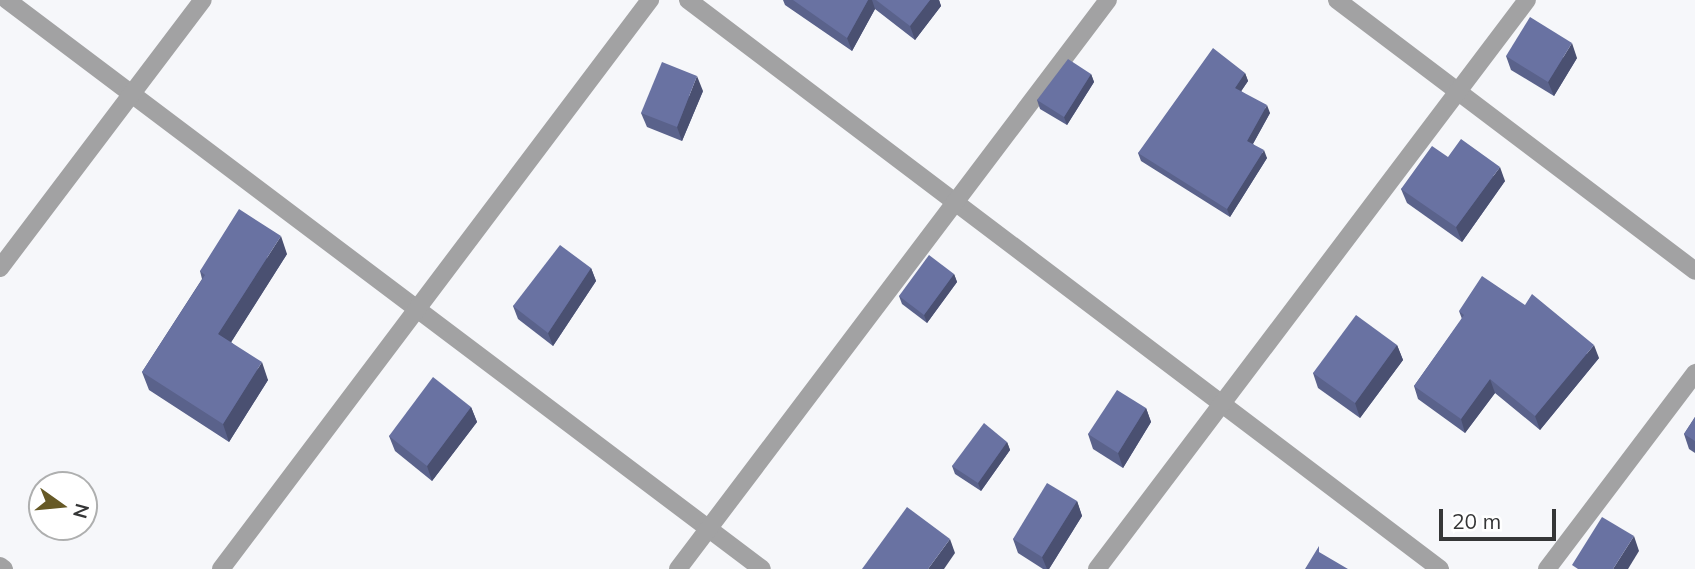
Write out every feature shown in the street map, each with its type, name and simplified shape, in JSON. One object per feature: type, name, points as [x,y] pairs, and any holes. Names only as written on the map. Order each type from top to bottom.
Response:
[{"type":"street","points":[[7,0],[762,569]]},
{"type":"street","points":[[0,268],[203,0]]},
{"type":"street","points":[[221,569],[650,0]]},
{"type":"street","points":[[688,0],[1223,402],[1440,569]]},
{"type":"street","points":[[677,569],[1108,0]]},
{"type":"street","points":[[1337,0],[1695,271]]},
{"type":"street","points":[[1097,569],[1527,0]]},
{"type":"street","points":[[1547,569],[1695,373]]},
{"type":"building","points":[[793,0],[868,0],[847,38]]},
{"type":"building","points":[[876,0],[930,0],[910,26]]},
{"type":"building","points":[[1530,17],[1572,43],[1548,82],[1506,56]]},
{"type":"building","points":[[1213,48],[1245,73],[1235,88],[1267,105],[1247,141],[1264,150],[1227,209],[1138,153]]},
{"type":"building","points":[[1068,59],[1091,74],[1064,117],[1037,100]]},
{"type":"building","points":[[662,62],[697,76],[677,127],[641,113]]},
{"type":"building","points":[[1461,139],[1500,167],[1456,227],[1401,189],[1432,146],[1448,157]]},
{"type":"building","points":[[239,209],[281,236],[218,334],[262,362],[223,424],[142,372],[205,275],[200,271]]},
{"type":"building","points":[[560,245],[591,268],[548,333],[513,306]]},
{"type":"building","points":[[929,255],[954,274],[924,315],[899,296]]},
{"type":"building","points":[[1482,276],[1525,305],[1532,294],[1594,345],[1535,416],[1490,379],[1461,419],[1414,386],[1464,315],[1459,311]]},
{"type":"building","points":[[1356,315],[1397,345],[1355,403],[1313,373]]},
{"type":"building","points":[[433,377],[471,407],[427,466],[389,436]]},
{"type":"building","points":[[1117,390],[1146,408],[1118,453],[1088,434]]},
{"type":"building","points":[[1695,417],[1695,441],[1684,434]]},
{"type":"building","points":[[984,423],[1007,442],[978,483],[952,466]]},
{"type":"building","points":[[1047,483],[1077,501],[1042,557],[1013,539]]},
{"type":"building","points":[[907,507],[950,539],[928,569],[862,569]]},
{"type":"building","points":[[1602,517],[1634,536],[1613,569],[1578,569],[1572,565]]},
{"type":"building","points":[[1319,546],[1319,552],[1348,569],[1305,569]]}]
